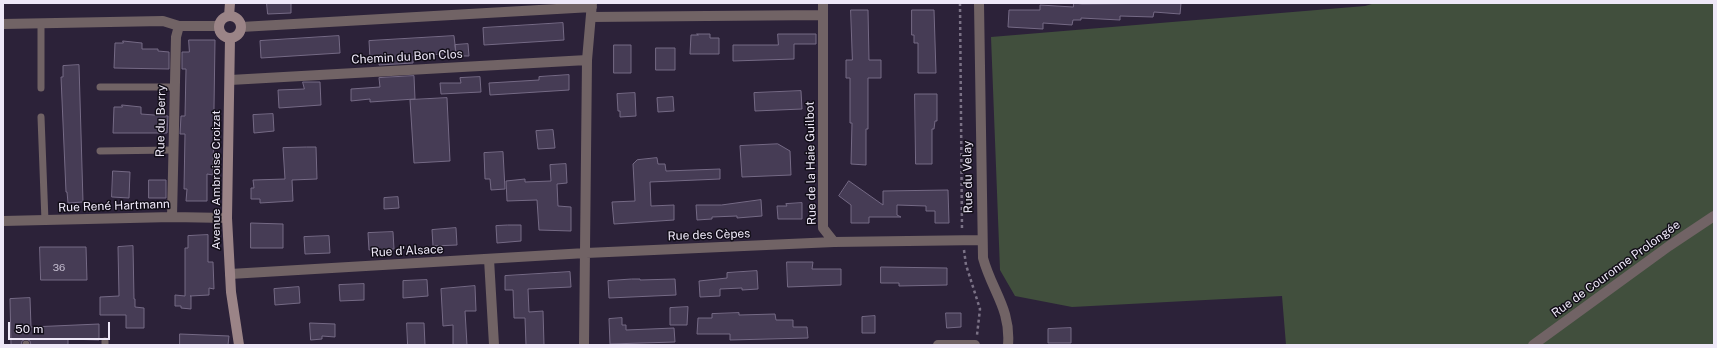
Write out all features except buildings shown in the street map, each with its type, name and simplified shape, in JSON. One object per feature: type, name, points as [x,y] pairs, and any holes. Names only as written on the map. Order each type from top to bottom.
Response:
[{"type":"main road","points":[[229,16],[230,3]]},
{"type":"main road","points":[[229,16],[238,20],[241,27],[239,33],[230,38],[226,38],[220,33],[219,26],[222,19],[229,16]]},
{"type":"main road","name":"Avenue Ambroise Croizat","points":[[230,38],[227,218],[230,274],[239,345]]},
{"type":"street","name":"Rue de la Haie Guilbot","points":[[823,3],[823,228],[834,242]]},
{"type":"street","name":"Rue du Velay","points":[[978,3],[983,258],[988,275],[1006,312],[1009,331],[1008,345]]},
{"type":"street","points":[[584,345],[587,60],[592,9]]},
{"type":"street","points":[[241,27],[592,9],[823,15]]},
{"type":"street","points":[[3,24],[163,21],[179,26],[219,26]]},
{"type":"street","name":"Rue du Berry","points":[[172,217],[176,37],[179,26]]},
{"type":"street","name":"Chemin du Bon Clos","points":[[230,80],[587,60]]},
{"type":"street","name":"Rue de Couronne Prolongée","points":[[1533,345],[1669,246],[1714,216]]},
{"type":"street","name":"Rue René Hartmann","points":[[3,222],[172,217],[227,218]]},
{"type":"street","points":[[834,242],[982,240]]},
{"type":"street","name":"Rue des Cèpes","points":[[586,253],[834,242]]},
{"type":"street","name":"Rue d'Alsace","points":[[230,274],[586,253]]},
{"type":"street","points":[[489,259],[494,345]]},
{"type":"street","points":[[938,345],[976,341]]},
{"type":"lane","points":[[41,24],[41,88]]},
{"type":"lane","points":[[100,87],[175,87]]},
{"type":"lane","points":[[41,117],[45,221]]},
{"type":"lane","points":[[100,151],[173,150]]},
{"type":"path","points":[[960,3],[962,240],[966,265],[980,310],[976,341]]},
{"type":"green space","points":[[1375,3],[1714,3],[1714,345],[1286,345],[1282,296],[1072,307],[1015,296],[1000,270],[991,37],[1365,6]]}]
